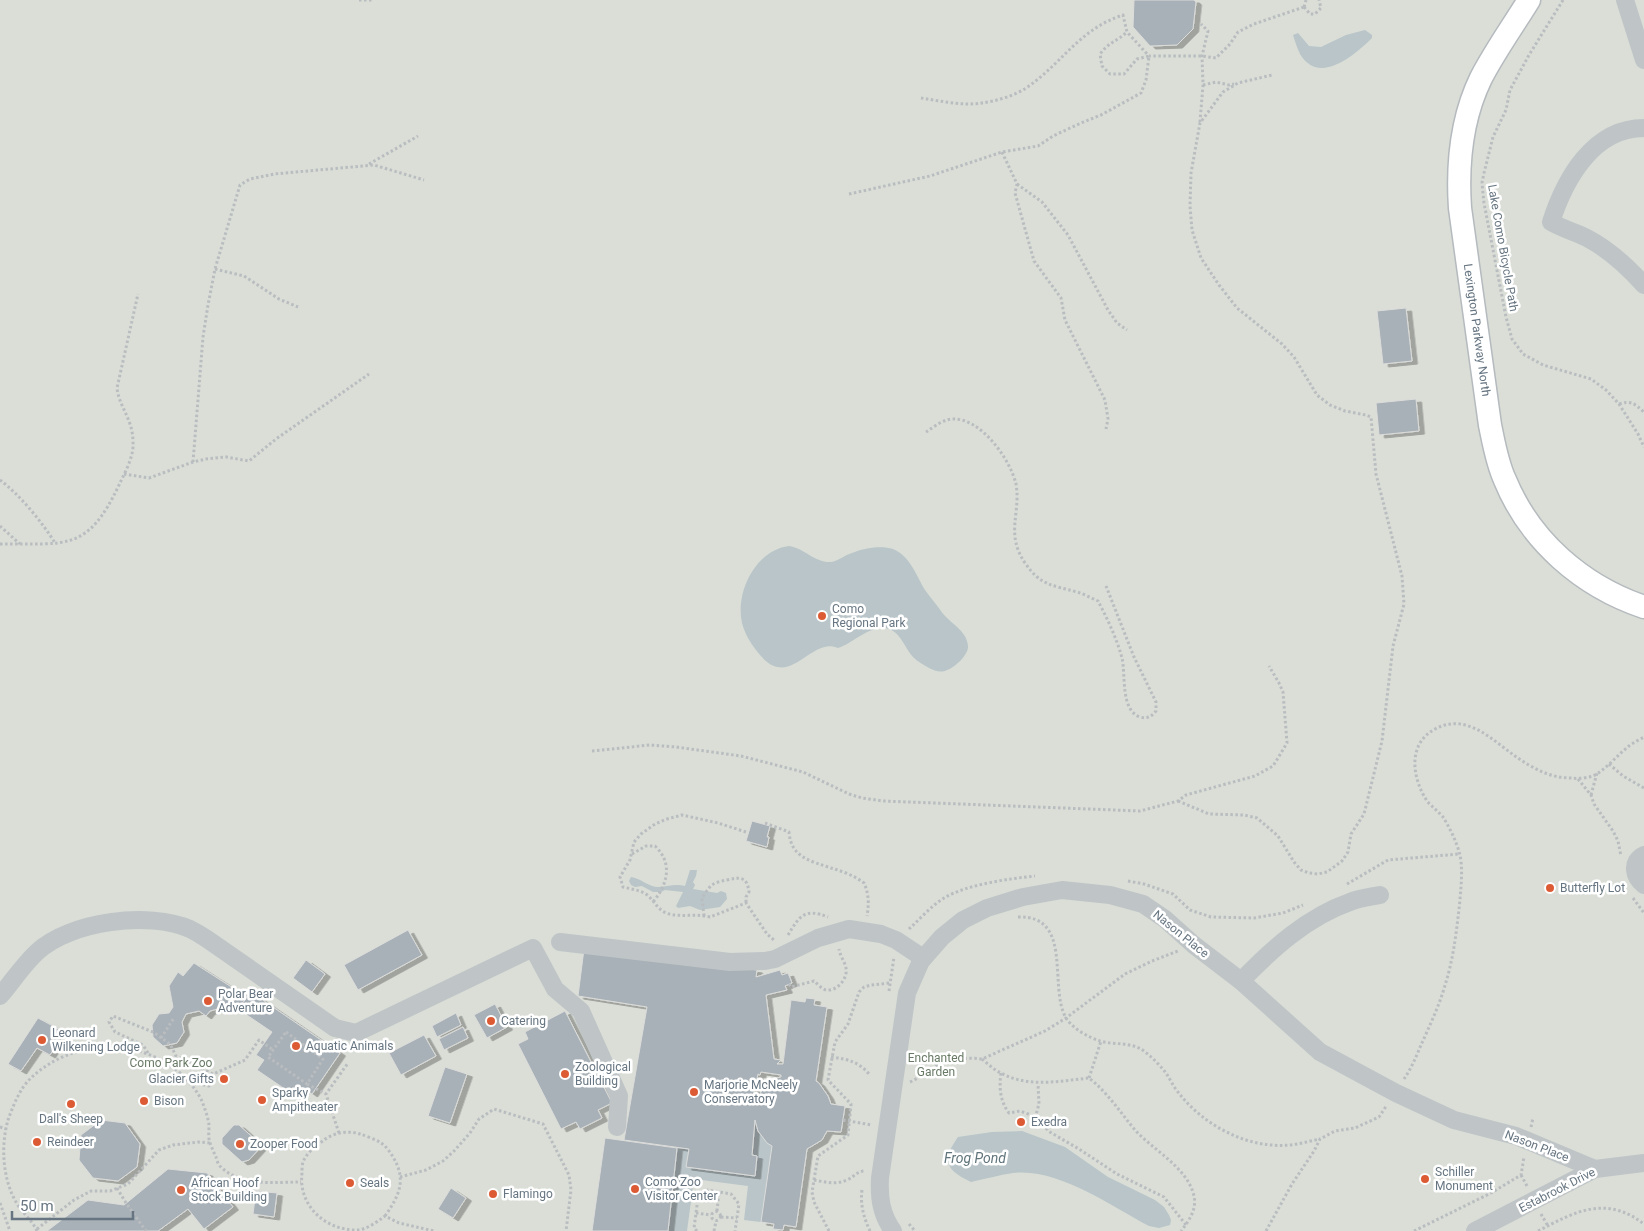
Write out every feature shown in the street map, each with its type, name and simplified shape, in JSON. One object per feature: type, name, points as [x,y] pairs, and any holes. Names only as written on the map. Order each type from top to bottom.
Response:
[{"type":"main road","name":"Lexington Parkway North","points":[[1530,0],[1482,77],[1465,120],[1460,147],[1458,178],[1460,208],[1490,425],[1496,456],[1505,481],[1519,509],[1534,531],[1552,552],[1576,572],[1602,589],[1626,601],[1644,607]]},
{"type":"street","points":[[1626,0],[1644,60]]},
{"type":"street","points":[[1644,128],[1633,128],[1614,133],[1600,141],[1588,152],[1557,204],[1551,222],[1564,230],[1585,237],[1606,249],[1622,262],[1644,285]]},
{"type":"street","points":[[1637,888],[1634,871],[1636,863],[1644,854]]},
{"type":"street","name":"Nason Place","points":[[900,1226],[882,1212],[879,1194],[880,1178],[907,993],[923,958],[942,936],[963,920],[987,908],[1023,897],[1062,890],[1110,895],[1143,904],[1165,919],[1194,945],[1241,981],[1320,1052],[1396,1093],[1454,1120],[1516,1136],[1595,1169]]},
{"type":"street","points":[[1241,981],[1280,944],[1305,925],[1351,901],[1380,895]]},
{"type":"street","points":[[0,996],[37,952],[57,938],[77,929],[102,923],[146,920],[190,929],[207,938],[335,1028],[356,1033],[533,948],[555,989],[581,1012],[619,1096],[617,1127]]},
{"type":"street","points":[[560,942],[730,962],[764,961],[775,959],[818,938],[839,931],[849,930],[881,934],[896,940],[923,958]]},
{"type":"street","name":"Estabrook Drive","points":[[1475,1231],[1595,1169],[1644,1164]]},
{"type":"path","points":[[359,0],[374,0]]},
{"type":"path","points":[[1306,0],[1304,7],[1310,14],[1315,14],[1321,8],[1319,0]]},
{"type":"path","name":"Lake Como Bicycle Path","points":[[1563,0],[1510,90],[1506,110],[1493,137],[1484,173],[1482,183],[1484,203],[1512,339],[1523,354],[1543,365],[1591,379],[1606,390],[1619,404],[1644,447]]},
{"type":"path","points":[[1127,32],[1118,40],[1108,44],[1100,54],[1102,66],[1110,74],[1124,74],[1137,59],[1149,56],[1202,56],[1216,58],[1230,44],[1238,32],[1254,24],[1304,7]]},
{"type":"path","points":[[849,194],[930,176],[1002,152],[1038,146],[1053,136],[1101,115],[1141,93],[1146,80],[1149,56],[1127,32],[1124,15],[1109,20],[1078,41],[1025,89],[982,103],[961,103],[921,98]]},
{"type":"path","points":[[1178,801],[1210,814],[1244,815],[1257,818],[1278,836],[1301,870],[1318,874],[1334,868],[1348,852],[1351,834],[1364,814],[1382,741],[1393,646],[1404,604],[1402,576],[1376,474],[1371,417],[1345,411],[1330,405],[1317,395],[1294,357],[1282,344],[1237,308],[1201,258],[1192,230],[1190,206],[1191,173],[1200,123],[1203,85],[1202,56],[1208,31],[1201,24]]},
{"type":"path","points":[[1203,85],[1216,82],[1238,83],[1272,75]]},
{"type":"path","points":[[1200,123],[1223,92],[1238,83]]},
{"type":"path","points":[[366,165],[418,136]]},
{"type":"path","points":[[1002,152],[1017,184],[1042,202],[1068,235],[1108,310],[1117,323],[1127,330]]},
{"type":"path","points":[[193,462],[203,337],[215,269],[240,185],[245,180],[274,174],[374,164],[424,180]]},
{"type":"path","points":[[1017,184],[1016,193],[1034,260],[1061,298],[1065,320],[1105,400],[1108,418],[1106,429]]},
{"type":"path","points":[[215,269],[244,276],[279,299],[298,307]]},
{"type":"path","points":[[0,544],[56,544],[76,539],[92,528],[100,519],[112,498],[124,474],[132,451],[133,431],[118,397],[117,388],[138,294]]},
{"type":"path","points":[[124,474],[149,478],[193,462],[226,457],[249,461],[276,439],[369,374]]},
{"type":"path","points":[[1619,404],[1633,402],[1644,412]]},
{"type":"path","points":[[926,432],[943,421],[952,419],[972,424],[990,438],[1013,475],[1016,486],[1014,538],[1024,561],[1032,573],[1045,583],[1057,588],[1077,592],[1098,601],[1122,657],[1125,695],[1128,706],[1137,716],[1144,718],[1152,717],[1156,711],[1156,702],[1134,657],[1106,586]]},
{"type":"path","points":[[0,480],[10,487],[56,544]]},
{"type":"path","points":[[0,526],[21,544]]},
{"type":"path","points":[[592,751],[650,745],[742,756],[803,772],[849,794],[883,801],[1140,811],[1178,801],[1186,795],[1255,776],[1273,766],[1287,743],[1280,683],[1269,666]]},
{"type":"path","points":[[1014,917],[1026,917],[1040,922],[1049,930],[1055,941],[1060,1002],[1066,1018],[1080,1032],[1101,1041],[1140,1048],[1166,1073],[1177,1091],[1194,1110],[1214,1126],[1243,1139],[1268,1144],[1290,1145],[1320,1139],[1335,1131],[1355,1128],[1378,1117],[1408,1074],[1430,1026],[1446,982],[1458,924],[1462,872],[1460,854],[1452,834],[1443,818],[1428,802],[1419,787],[1414,770],[1416,750],[1425,737],[1436,728],[1451,724],[1468,725],[1484,732],[1515,756],[1546,774],[1578,779],[1592,776],[1609,764],[1628,746],[1644,737]]},
{"type":"path","points":[[1609,764],[1623,776],[1644,788]]},
{"type":"path","points":[[1591,796],[1597,772]]},
{"type":"path","points":[[1578,779],[1591,796],[1594,804],[1618,841],[1621,858]]},
{"type":"path","points":[[746,832],[718,823],[682,815],[655,824],[641,834],[634,842],[631,855],[620,877],[623,887],[647,895],[658,909],[671,914],[710,917],[746,903]]},
{"type":"path","points":[[765,823],[789,832],[789,838],[803,858],[837,870],[864,883],[868,892],[869,907],[864,931]]},
{"type":"path","points":[[631,855],[646,846],[655,846],[663,855],[666,875],[661,892],[653,902]]},
{"type":"path","points":[[1342,886],[1388,860],[1460,854]]},
{"type":"path","points":[[889,992],[896,940],[944,898],[972,887],[1010,879],[1038,876]]},
{"type":"path","points":[[704,916],[702,898],[710,886],[736,878],[744,879],[748,884],[750,892],[746,897],[746,903],[767,934],[775,942],[782,941],[794,924],[805,914],[816,912],[828,918],[835,929],[839,931],[839,952],[846,969],[842,983],[828,991],[814,981],[791,987],[789,984]]},
{"type":"path","points":[[1127,881],[1144,884],[1172,894],[1190,910],[1211,916],[1254,918],[1283,913],[1306,904]]},
{"type":"path","points":[[1637,888],[1640,908],[1644,913]]},
{"type":"path","points":[[910,1073],[909,1082],[916,1080],[938,1065],[973,1058],[982,1059],[1045,1031],[1126,974],[1152,961],[1194,945]]},
{"type":"path","points":[[829,1231],[814,1202],[812,1192],[818,1156],[848,1134],[850,1122],[851,1104],[828,1080],[835,1042],[848,1024],[859,992],[864,987],[890,983]]},
{"type":"path","points":[[149,1054],[143,1045],[115,1032],[108,1022],[113,1016],[153,1032],[170,1044],[176,1056],[213,1074]]},
{"type":"path","points":[[161,1038],[174,1018]]},
{"type":"path","points":[[307,1084],[323,1059],[286,1032],[268,1058],[307,1084],[326,1094],[339,1134]]},
{"type":"path","points":[[188,1082],[208,1086],[213,1074],[245,1060],[259,1040],[274,1050]]},
{"type":"path","points":[[1089,1078],[1101,1041]]},
{"type":"path","points":[[210,1143],[198,1142],[173,1145],[159,1150],[128,1184],[110,1191],[91,1190],[74,1200],[37,1230],[10,1191],[4,1169],[2,1145],[17,1099],[30,1078],[48,1064],[71,1053],[92,1048],[116,1046],[149,1054],[172,1068],[188,1082],[201,1100],[208,1123],[210,1143],[220,1167],[234,1176],[253,1182],[301,1182]]},
{"type":"path","points":[[832,1057],[854,1061],[861,1065],[870,1075]]},
{"type":"path","points":[[982,1059],[1001,1074],[1038,1084],[1089,1078],[1110,1097],[1135,1130],[1167,1158],[1188,1180],[1194,1196],[1194,1209],[1181,1231]]},
{"type":"path","points":[[326,1094],[348,1063]]},
{"type":"path","points":[[1001,1074],[1000,1094],[1004,1106],[1009,1113],[1020,1111],[1035,1118],[1048,1131],[1117,1174],[1164,1198],[1186,1225]]},
{"type":"path","points":[[1035,1118],[1039,1104],[1038,1084]]},
{"type":"path","points":[[400,1177],[426,1170],[443,1161],[454,1152],[479,1119],[494,1109],[543,1124],[569,1175],[571,1190],[566,1231]]},
{"type":"path","points":[[871,1134],[874,1116]]},
{"type":"path","points":[[1414,1231],[1491,1193],[1521,1175],[1533,1118]]},
{"type":"path","points":[[843,1120],[872,1125]]},
{"type":"path","points":[[0,1127],[6,1129]]},
{"type":"path","points":[[357,1133],[381,1143],[389,1151],[399,1168],[401,1183],[393,1206],[384,1216],[365,1229],[345,1230],[332,1226],[316,1216],[306,1200],[301,1182],[303,1162],[312,1148],[329,1136],[339,1134],[357,1133]]},
{"type":"path","points":[[1266,1231],[1320,1139]]},
{"type":"path","points":[[814,1180],[835,1183],[846,1180],[859,1171],[866,1170],[864,1178]]},
{"type":"path","points":[[862,1187],[861,1201],[870,1231]]},
{"type":"path","points":[[117,1188],[146,1231]]},
{"type":"path","points":[[697,1231],[694,1228],[698,1198],[708,1190],[731,1194],[739,1204],[735,1231]]},
{"type":"path","points":[[719,1192],[717,1211],[721,1217]]},
{"type":"path","points":[[0,1203],[10,1231]]},
{"type":"path","points":[[1538,1231],[1562,1219],[1593,1208],[1615,1208],[1644,1224]]},
{"type":"path","points":[[696,1213],[711,1215],[717,1211]]},
{"type":"path","points":[[711,1215],[716,1221]]},
{"type":"path","points":[[384,1216],[414,1229],[434,1231]]},
{"type":"path","points":[[714,1231],[716,1221],[721,1217],[737,1218]]},
{"type":"path","points":[[900,1226],[915,1231]]},
{"type":"green space","name":"Como Regional Park","points":[[0,0],[1644,0],[1644,1231],[0,1231]]},
{"type":"water","points":[[1365,30],[1372,35],[1372,38],[1347,59],[1327,67],[1317,67],[1308,63],[1300,54],[1293,35],[1298,33],[1309,46],[1321,47],[1346,35]]},
{"type":"water","points":[[789,546],[800,549],[825,562],[834,561],[867,548],[883,547],[899,552],[908,561],[925,590],[944,615],[964,635],[968,646],[966,653],[954,667],[936,671],[923,665],[913,657],[897,634],[882,628],[865,633],[838,648],[830,646],[822,648],[790,666],[771,665],[756,650],[746,634],[742,623],[742,598],[750,574],[758,564],[777,549]]},
{"type":"water","points":[[690,870],[697,870],[693,889],[726,893],[727,899],[720,907],[700,910],[690,906],[678,908],[676,906],[683,892],[665,890],[653,892],[642,886],[635,887],[629,881],[631,877],[654,887],[685,886]]},
{"type":"water","points":[[755,1120],[761,1135],[772,1146],[761,1222],[744,1220],[748,1186],[694,1179],[687,1231],[668,1231],[677,1148],[689,1149],[687,1167],[755,1176],[757,1157],[752,1155]]},
{"type":"water","name":"Frog Pond","points":[[1022,1131],[1065,1147],[1108,1177],[1155,1200],[1164,1207],[1169,1215],[1170,1225],[1159,1228],[1149,1226],[1083,1190],[1047,1176],[1013,1173],[971,1182],[951,1169],[948,1159],[949,1152],[958,1137],[992,1132]]},
{"type":"building","points":[[1134,0],[1194,0],[1196,2],[1193,29],[1177,45],[1150,46],[1133,27]]},
{"type":"building","points":[[1406,308],[1412,361],[1383,364],[1377,311]]},
{"type":"building","points":[[1416,399],[1419,431],[1379,435],[1376,403]]},
{"type":"building","points":[[752,821],[770,826],[767,847],[746,841]]},
{"type":"building","points":[[408,930],[422,955],[358,990],[344,965]]},
{"type":"building","name":"Marjorie McNeely Conservatory","points":[[584,949],[757,970],[756,977],[780,970],[782,975],[788,973],[792,983],[785,986],[787,990],[766,995],[774,1059],[781,1060],[777,1064],[783,1064],[791,1000],[805,1002],[806,998],[815,999],[814,1005],[827,1007],[816,1081],[828,1096],[831,1104],[845,1106],[841,1132],[827,1131],[822,1140],[807,1149],[796,1227],[784,1225],[783,1230],[773,1229],[774,1224],[761,1222],[772,1146],[767,1143],[758,1131],[755,1120],[752,1155],[757,1156],[755,1176],[686,1167],[689,1149],[624,1140],[647,1007],[578,996]],"holes":[[[761,1072],[781,1075],[781,1077],[776,1078],[763,1088],[758,1098],[753,1097],[758,1074],[760,1075]]]},
{"type":"building","points":[[306,960],[325,974],[312,992],[293,978]]},
{"type":"building","name":"Polar Bear Adventure","points":[[194,963],[247,997],[238,1009],[233,1005],[210,1011],[206,1016],[199,1011],[186,1014],[182,1022],[184,1032],[177,1043],[163,1046],[153,1037],[152,1025],[159,1014],[169,1013],[173,1007],[169,986],[178,972],[183,976]]},
{"type":"building","name":"Aquatic Animals","points":[[251,992],[340,1053],[312,1094],[305,1089],[298,1098],[257,1070],[264,1060],[256,1055],[272,1032],[238,1009]]},
{"type":"building","name":"Catering","points":[[495,1004],[507,1027],[487,1038],[474,1015]]},
{"type":"building","name":"Zoological Building","points":[[565,1011],[612,1103],[598,1110],[602,1118],[580,1129],[576,1122],[561,1129],[518,1044],[528,1039],[525,1032]]},
{"type":"building","points":[[456,1013],[461,1025],[437,1037],[432,1026]]},
{"type":"building","name":"Leonard Wilkening Lodge","points":[[38,1018],[64,1032],[50,1055],[37,1048],[21,1071],[8,1064]]},
{"type":"building","points":[[463,1027],[468,1038],[444,1050],[439,1039]]},
{"type":"building","points":[[424,1035],[436,1056],[401,1075],[389,1053]]},
{"type":"building","points":[[445,1067],[467,1074],[450,1123],[428,1116]]},
{"type":"building","points":[[101,1120],[125,1123],[140,1144],[137,1167],[118,1181],[93,1178],[79,1160],[81,1135]]},
{"type":"building","name":"Zooper Food","points":[[234,1125],[239,1125],[259,1143],[260,1148],[249,1160],[242,1162],[222,1144],[222,1138]]},
{"type":"building","name":"Como Zoo Visitor Center","points":[[605,1138],[677,1148],[668,1231],[592,1231]]},
{"type":"building","name":"African Hoof Stock Building","points":[[168,1169],[207,1173],[233,1207],[204,1229],[188,1209],[158,1231],[47,1231],[88,1200],[124,1205]]},
{"type":"building","points":[[451,1188],[466,1198],[453,1218],[438,1209]]},
{"type":"building","points":[[256,1191],[277,1193],[274,1217],[253,1214]]},
{"type":"place","name":"Como Regional Park","points":[[822,616]]},
{"type":"place","name":"Butterfly Lot","points":[[1550,888]]},
{"type":"place","name":"Polar Bear Adventure","points":[[208,1001]]},
{"type":"place","name":"Catering","points":[[491,1021]]},
{"type":"place","name":"Leonard Wilkening Lodge","points":[[42,1040]]},
{"type":"place","name":"Aquatic Animals","points":[[296,1046]]},
{"type":"place","name":"Zoological Building","points":[[565,1074]]},
{"type":"place","name":"Glacier Gifts","points":[[224,1079]]},
{"type":"place","name":"Marjorie McNeely Conservatory","points":[[694,1092]]},
{"type":"place","name":"Sparky Ampitheater","points":[[262,1100]]},
{"type":"place","name":"Bison","points":[[144,1101]]},
{"type":"place","name":"Dall's Sheep","points":[[71,1104]]},
{"type":"place","name":"Exedra","points":[[1021,1122]]},
{"type":"place","name":"Reindeer","points":[[37,1142]]},
{"type":"place","name":"Zooper Food","points":[[240,1144]]},
{"type":"place","name":"Schiller Monument","points":[[1425,1179]]},
{"type":"place","name":"Seals","points":[[350,1183]]},
{"type":"place","name":"Como Zoo Visitor Center","points":[[635,1189]]},
{"type":"place","name":"African Hoof Stock Building","points":[[181,1190]]},
{"type":"place","name":"Flamingo","points":[[493,1194]]},
{"type":"park label","name":"Como Park Zoo","points":[[171,1063]]},
{"type":"park label","name":"Enchanted Garden","points":[[936,1065]]}]
